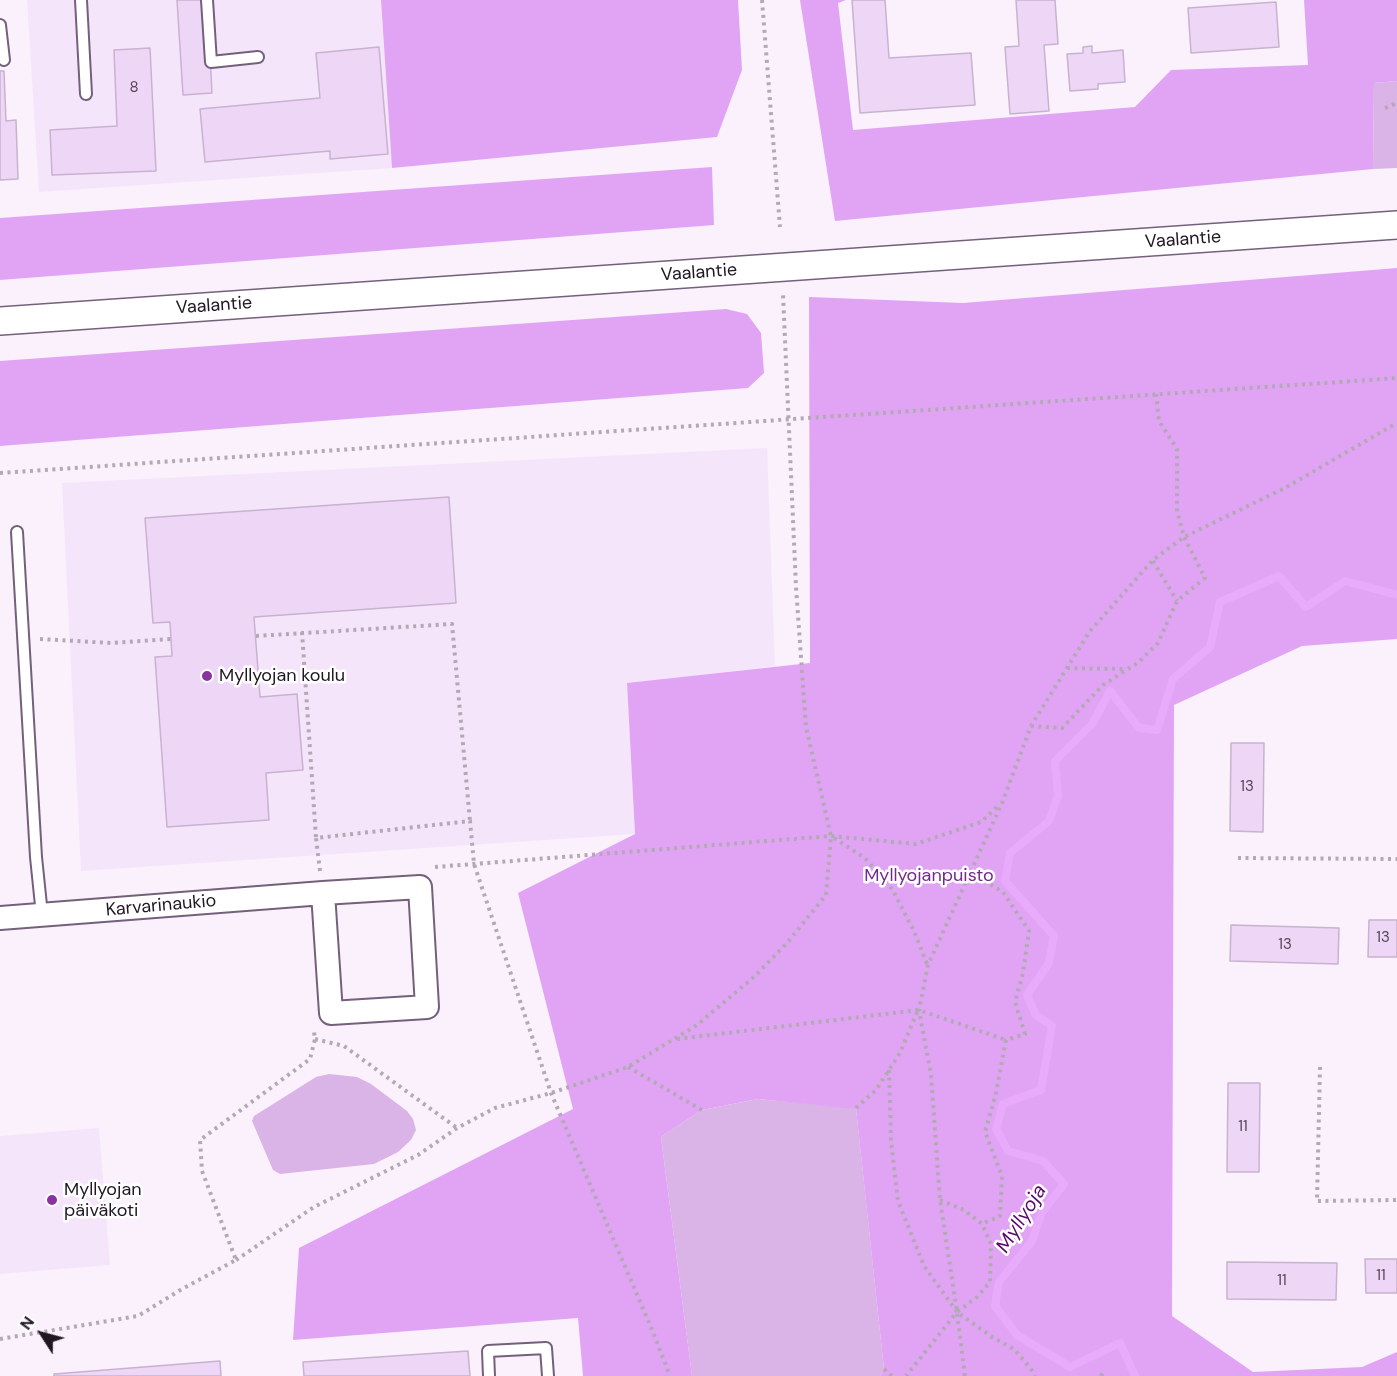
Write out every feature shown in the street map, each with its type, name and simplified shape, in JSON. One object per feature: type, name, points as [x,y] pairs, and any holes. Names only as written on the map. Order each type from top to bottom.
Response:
[{"type":"street","name":"Vaalantie","points":[[0,321],[1397,225]]},
{"type":"street","name":"Karvarinaukio","points":[[0,918],[322,883],[420,887],[427,1007],[331,1013],[322,883]]},
{"type":"lane","points":[[81,0],[86,94]]},
{"type":"lane","points":[[207,0],[211,62],[258,57]]},
{"type":"lane","points":[[0,25],[4,60]]},
{"type":"lane","points":[[17,532],[36,857],[42,915]]},
{"type":"lane","points":[[489,1376],[488,1351],[546,1348],[548,1376]]},
{"type":"path","points":[[762,0],[780,227]]},
{"type":"path","points":[[1385,108],[1397,103]]},
{"type":"path","points":[[0,1339],[49,1329],[138,1316],[236,1260],[314,1207],[418,1155],[457,1128],[495,1108],[551,1094],[628,1067],[697,1025],[755,976],[787,943],[826,895],[831,836],[806,727],[796,587],[783,291]]},
{"type":"path","points":[[0,474],[1397,378]]},
{"type":"path","points":[[1031,726],[1062,728],[1103,685],[1138,662],[1158,643],[1177,601],[1205,578],[1184,537],[1177,510],[1177,449],[1159,421],[1156,394]]},
{"type":"path","points":[[856,1108],[876,1090],[900,1053],[919,1010],[928,965],[1002,803],[1031,726],[1090,631],[1152,560],[1184,537],[1283,489],[1397,423]]},
{"type":"path","points":[[1152,560],[1177,601]]},
{"type":"path","points":[[256,636],[452,624],[474,864],[551,1094],[670,1376]]},
{"type":"path","points":[[302,632],[316,838],[322,883]]},
{"type":"path","points":[[23,639],[111,643],[171,639]]},
{"type":"path","points":[[1066,668],[1126,669]]},
{"type":"path","points":[[474,864],[831,836],[916,844],[981,822],[1002,803]]},
{"type":"path","points":[[316,838],[470,821]]},
{"type":"path","points":[[831,836],[866,858],[892,889],[914,931],[928,965]]},
{"type":"path","points":[[1238,858],[1397,859]]},
{"type":"path","points":[[674,1040],[919,1010],[1006,1040],[1024,1034],[1015,1002],[1023,973],[1029,931],[1003,892],[971,873]]},
{"type":"path","points":[[919,1010],[931,1075],[939,1200],[965,1376]]},
{"type":"path","points":[[236,1260],[202,1171],[200,1140],[310,1059],[315,1039],[314,1027]]},
{"type":"path","points":[[315,1039],[344,1046],[457,1128]]},
{"type":"path","points":[[982,1224],[1000,1216],[1002,1176],[985,1132],[996,1093],[1006,1040]]},
{"type":"path","points":[[628,1067],[702,1110]]},
{"type":"path","points":[[1320,1067],[1317,1201],[1397,1200]]},
{"type":"path","points":[[889,1070],[891,1140],[897,1201],[924,1266],[957,1312],[992,1337],[1014,1349],[1035,1376]]},
{"type":"path","points":[[906,1376],[957,1312],[977,1297],[990,1282],[991,1244],[982,1224],[964,1210],[939,1200]]},
{"type":"path","points":[[884,1369],[892,1376]]},
{"type":"path","points":[[1101,1376],[1104,1371]]},
{"type":"shaded area","points":[[27,0],[381,0],[392,168],[39,192]]},
{"type":"shaded area","points":[[1397,81],[1397,168],[1373,169],[1374,83]]},
{"type":"shaded area","points":[[767,448],[775,666],[627,684],[635,834],[81,871],[62,483]]},
{"type":"shaded area","points":[[329,1074],[357,1077],[371,1084],[407,1111],[413,1119],[416,1130],[411,1140],[398,1152],[374,1164],[280,1174],[273,1170],[252,1121],[254,1116],[316,1077]]},
{"type":"shaded area","points":[[758,1099],[856,1108],[884,1369],[880,1376],[692,1376],[661,1137],[702,1110]]},
{"type":"shaded area","name":"Myllyojan päiväkoti","points":[[99,1128],[110,1265],[0,1274],[0,1136]]},
{"type":"green space","points":[[381,0],[738,0],[742,70],[717,137],[392,168]]},
{"type":"green space","points":[[800,0],[846,0],[838,3],[853,130],[1135,107],[1171,70],[1308,65],[1304,0],[1397,0],[1397,81],[1374,83],[1373,169],[835,221]]},
{"type":"green space","points":[[712,167],[714,225],[0,280],[0,218]]},
{"type":"green space","name":"Myllyojanpuisto","points":[[1397,268],[1397,639],[1302,646],[1174,705],[1172,1316],[1253,1372],[1362,1367],[1397,1352],[1397,1376],[880,1376],[884,1369],[856,1109],[758,1099],[702,1110],[661,1137],[692,1376],[583,1376],[578,1318],[293,1340],[299,1248],[573,1109],[518,893],[635,834],[627,683],[810,663],[809,297],[963,303]]},
{"type":"green space","points":[[726,309],[747,314],[761,333],[764,373],[748,388],[0,446],[0,361]]},
{"type":"building","points":[[177,0],[207,0],[212,93],[183,95]]},
{"type":"building","points":[[852,0],[885,0],[889,58],[971,53],[975,105],[860,113]]},
{"type":"building","points":[[1016,0],[1055,0],[1058,44],[1044,45],[1049,111],[1010,114],[1005,47],[1019,46]]},
{"type":"building","points":[[1276,2],[1279,47],[1191,53],[1188,8]]},
{"type":"building","points":[[1092,46],[1092,53],[1123,50],[1125,82],[1098,84],[1098,89],[1070,91],[1067,54],[1083,53],[1083,47]]},
{"type":"building","points":[[379,47],[388,154],[330,159],[330,151],[205,162],[200,109],[320,98],[316,53]]},
{"type":"building","points":[[150,48],[156,171],[52,175],[50,130],[117,126],[114,50]]},
{"type":"building","points":[[0,71],[4,71],[6,121],[16,120],[18,179],[0,180]]},
{"type":"building","name":"Myllyojan koulu","points":[[449,497],[456,603],[254,617],[260,697],[297,694],[303,770],[266,773],[269,820],[167,827],[155,657],[172,656],[170,622],[153,623],[145,518]]},
{"type":"building","points":[[1231,743],[1264,743],[1263,832],[1230,831]]},
{"type":"building","points":[[1369,920],[1397,920],[1397,957],[1368,957]]},
{"type":"building","points":[[1231,925],[1339,928],[1338,964],[1230,961]]},
{"type":"building","points":[[1228,1083],[1260,1083],[1259,1172],[1227,1172]]},
{"type":"building","points":[[1365,1259],[1397,1259],[1397,1293],[1366,1293]]},
{"type":"building","points":[[1227,1262],[1337,1263],[1336,1300],[1227,1299]]},
{"type":"building","points":[[468,1351],[470,1376],[304,1376],[303,1362]]},
{"type":"building","points":[[220,1361],[221,1376],[54,1376],[54,1374]]},
{"type":"waterway","name":"Myllyoja","points":[[1135,1376],[1120,1343],[1070,1367],[1017,1335],[995,1306],[999,1282],[1032,1241],[1042,1212],[1064,1184],[1043,1161],[1008,1151],[996,1129],[1003,1104],[1041,1090],[1052,1026],[1036,1015],[1027,995],[1049,963],[1054,936],[1005,881],[1010,853],[1049,821],[1058,796],[1055,761],[1093,723],[1110,691],[1139,728],[1157,730],[1173,679],[1210,647],[1220,602],[1279,576],[1306,607],[1345,581],[1397,595]]},
{"type":"place","name":"Myllyojan koulu","points":[[207,676]]},
{"type":"place","name":"Myllyojan päiväkoti","points":[[52,1200]]}]
